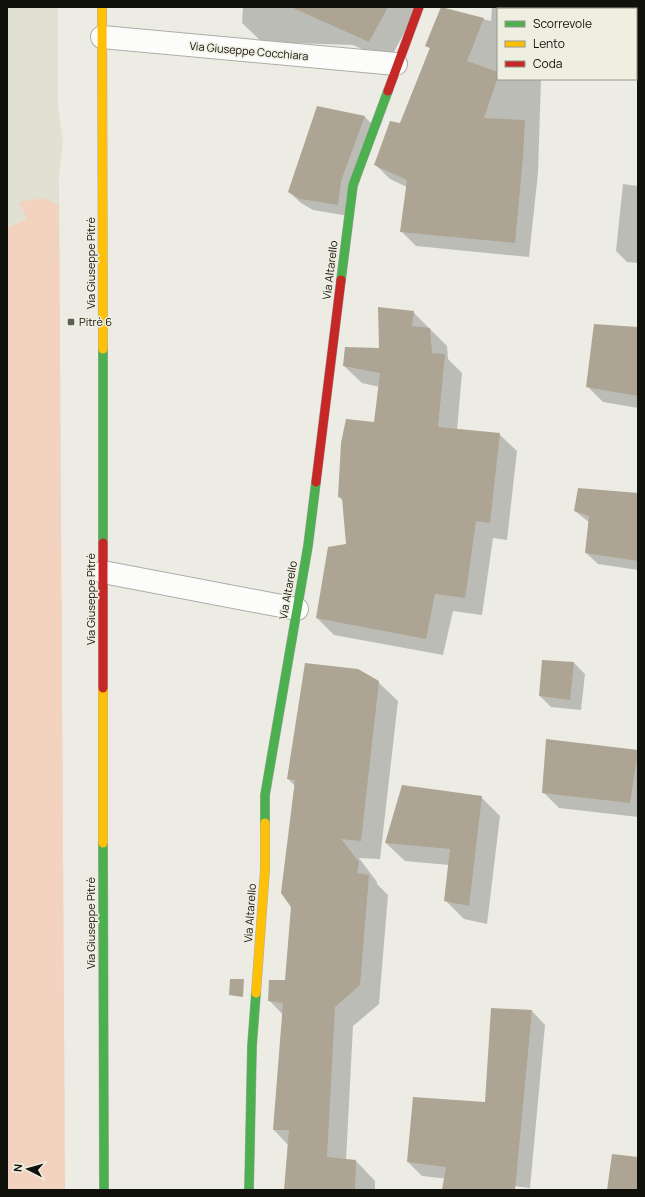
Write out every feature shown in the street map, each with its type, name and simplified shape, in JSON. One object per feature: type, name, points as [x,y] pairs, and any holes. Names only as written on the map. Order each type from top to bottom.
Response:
[{"type":"street","name":"Via Giuseppe Pitrè","points":[[102,7],[104,1190]]},
{"type":"street","name":"Via Altarello","points":[[249,1190],[252,1046],[265,870],[266,795],[308,546],[353,185],[396,64],[419,7]]},
{"type":"street","name":"Via Giuseppe Cocchiara","points":[[102,37],[396,64]]},
{"type":"street","points":[[103,572],[297,609]]},
{"type":"shaded area","points":[[7,7],[58,7],[58,106],[63,140],[59,177],[65,1190],[7,1190]]},
{"type":"shaded area","points":[[43,198],[59,205],[65,1190],[7,1190],[7,228],[27,219],[19,202]]},
{"type":"building","points":[[291,7],[388,7],[369,42]]},
{"type":"building","points":[[441,7],[484,18],[467,61],[497,72],[497,80],[484,118],[525,120],[515,243],[400,232],[407,180],[374,165],[390,121],[400,123],[430,48],[425,46]]},
{"type":"building","points":[[317,106],[365,116],[341,181],[338,205],[300,199],[288,192]]},
{"type":"building","points":[[378,307],[414,311],[412,326],[430,328],[432,353],[445,354],[438,427],[500,433],[490,523],[476,521],[465,598],[435,594],[426,639],[316,618],[328,547],[346,544],[342,498],[338,497],[341,443],[346,419],[374,422],[380,373],[343,366],[345,347],[379,348]]},
{"type":"building","points":[[594,324],[638,327],[638,396],[586,387]]},
{"type":"building","points":[[578,488],[638,493],[638,561],[585,553],[589,516],[574,511]]},
{"type":"building","points":[[542,660],[574,662],[570,700],[539,696]]},
{"type":"building","points":[[305,663],[358,669],[379,681],[361,841],[341,839],[359,862],[357,873],[369,875],[360,985],[335,1007],[327,1157],[356,1160],[355,1190],[284,1190],[289,1130],[273,1130],[283,1003],[268,1001],[269,980],[285,980],[291,907],[281,893],[295,780],[287,779]]},
{"type":"building","points":[[546,739],[638,750],[630,803],[542,793]]},
{"type":"building","points":[[402,785],[482,796],[469,906],[444,901],[450,849],[385,843]]},
{"type":"building","points":[[230,979],[244,979],[243,997],[229,995]]},
{"type":"building","points":[[491,1008],[532,1010],[515,1190],[442,1190],[446,1167],[407,1162],[413,1097],[485,1102]]},
{"type":"building","points":[[612,1154],[638,1157],[638,1190],[607,1190]]},
{"type":"traffic: fast","points":[[341,280],[353,185],[388,91]]},
{"type":"traffic: fast","points":[[103,349],[103,543]]},
{"type":"traffic: fast","points":[[265,823],[265,795],[308,546],[316,482]]},
{"type":"traffic: fast","points":[[103,843],[104,1190]]},
{"type":"traffic: fast","points":[[249,1190],[252,1046],[256,993]]},
{"type":"traffic: slow","points":[[102,7],[103,349]]},
{"type":"traffic: slow","points":[[103,688],[103,843]]},
{"type":"traffic: slow","points":[[256,993],[265,870],[265,823]]},
{"type":"traffic: jam","points":[[388,91],[419,7]]},
{"type":"traffic: jam","points":[[316,482],[341,280]]},
{"type":"traffic: jam","points":[[103,543],[103,688]]},
{"type":"place","name":"Pitrè 6","points":[[71,322]]}]
